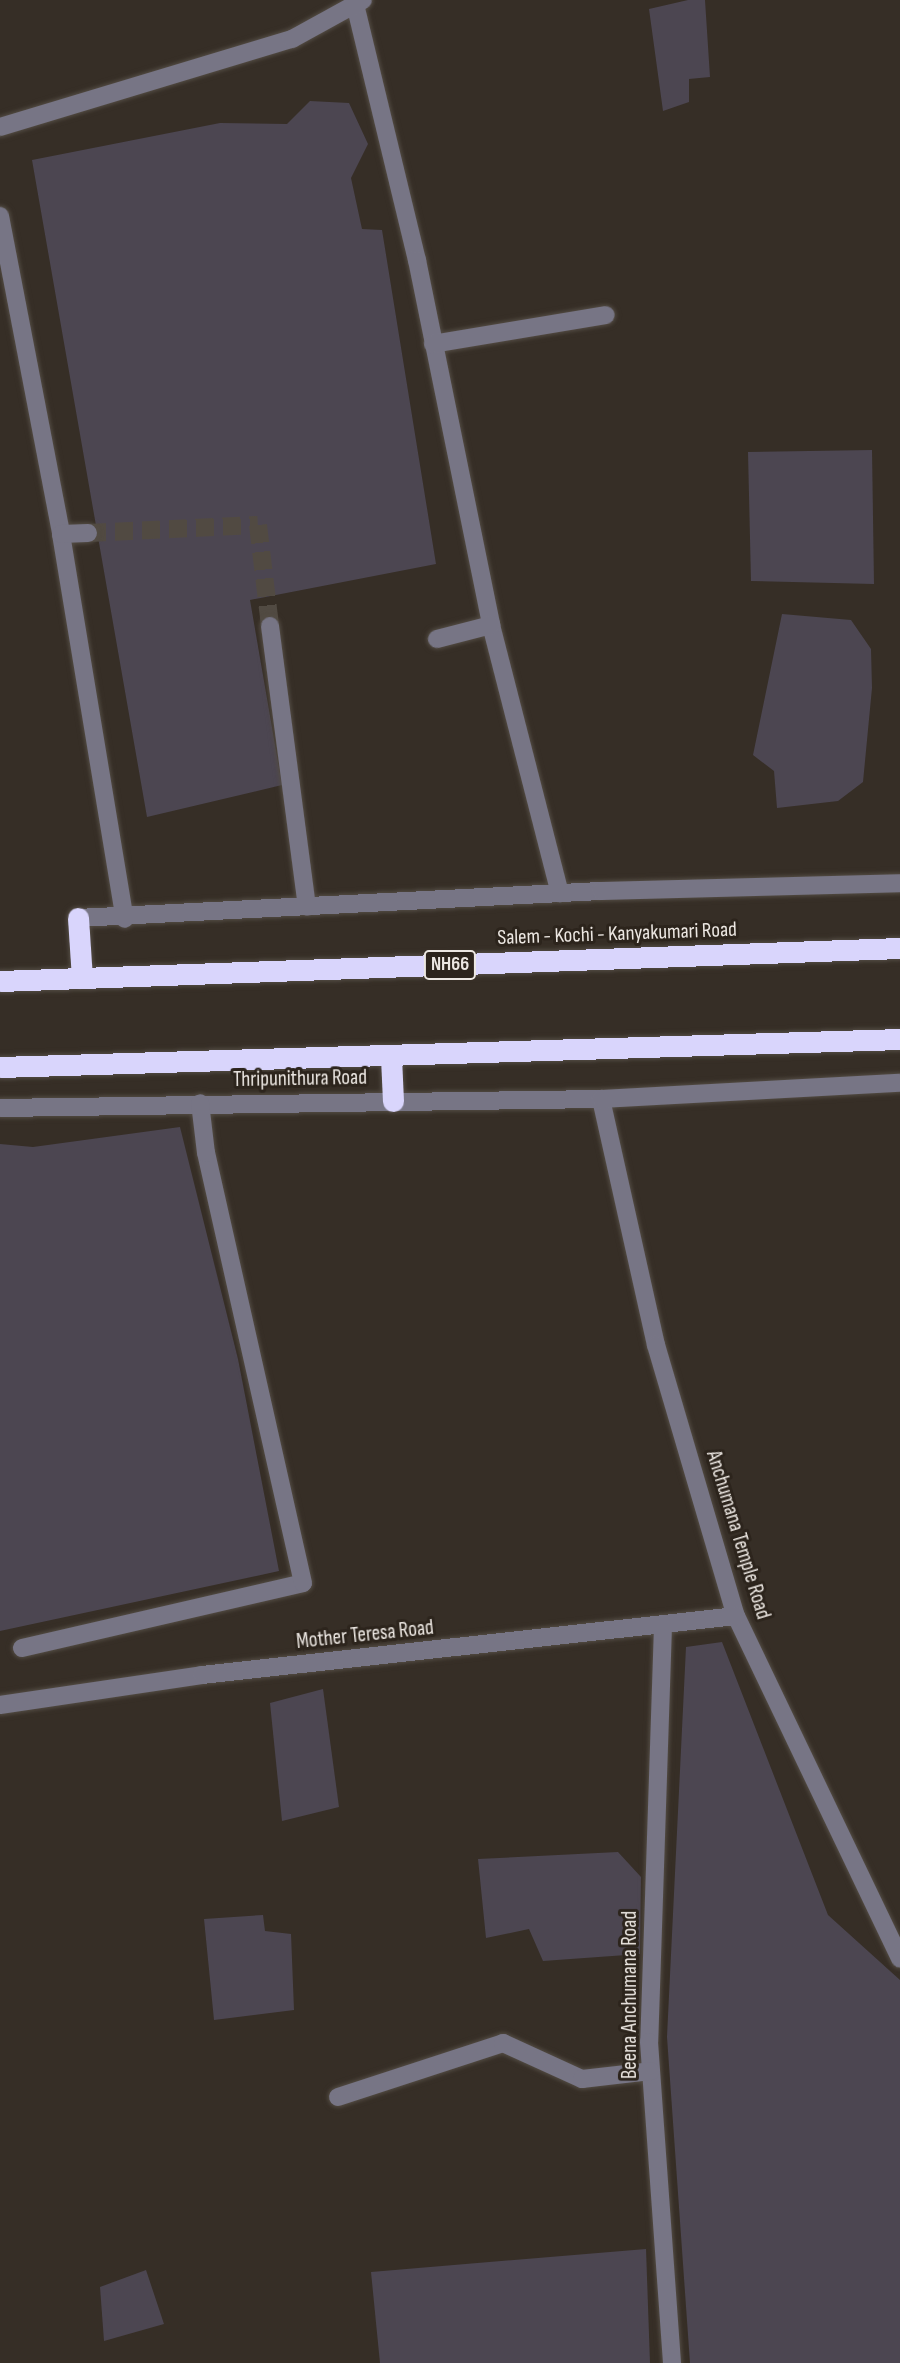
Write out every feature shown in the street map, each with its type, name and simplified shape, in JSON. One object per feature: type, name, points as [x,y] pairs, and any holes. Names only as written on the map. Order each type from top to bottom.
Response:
[{"type":"highway","points":[[78,918],[82,978]]},
{"type":"highway","name":"Salem - Kochi - Kanyakumari Road","points":[[0,981],[900,948]]},
{"type":"highway","points":[[0,1068],[900,1039]]},
{"type":"highway","points":[[391,1057],[393,1101]]},
{"type":"street","points":[[0,127],[292,39],[357,1],[433,344],[491,625],[560,893]]},
{"type":"street","points":[[0,216],[61,534],[125,919]]},
{"type":"street","points":[[433,344],[606,315]]},
{"type":"street","points":[[61,534],[88,533]]},
{"type":"street","points":[[437,639],[491,625]]},
{"type":"street","points":[[270,626],[307,906]]},
{"type":"street","points":[[78,918],[125,919],[307,906],[560,893],[900,883]]},
{"type":"street","name":"Thripunithura Road","points":[[0,1108],[601,1099],[900,1083]]},
{"type":"street","name":"Anchumana Temple Road","points":[[601,1099],[656,1345],[736,1616],[900,1959]]},
{"type":"street","points":[[22,1648],[303,1583],[206,1153],[200,1103]]},
{"type":"street","name":"Mother Teresa Road","points":[[0,1705],[202,1675],[736,1616]]},
{"type":"street","name":"Beena Anchumana Road","points":[[663,1626],[650,2071],[672,2363]]},
{"type":"street","points":[[338,2097],[503,2043],[582,2079],[650,2071]]},
{"type":"building","points":[[688,0],[705,0],[710,77],[689,79],[689,102],[663,111],[649,9]]},
{"type":"building","points":[[310,101],[349,103],[368,144],[351,178],[362,229],[382,230],[436,564],[250,600],[282,785],[147,817],[32,160],[220,123],[287,124]]},
{"type":"building","points":[[872,450],[874,584],[751,581],[748,452]]},
{"type":"building","points":[[782,614],[851,620],[871,649],[872,688],[863,782],[838,801],[777,808],[774,771],[753,755]]},
{"type":"building","points":[[180,1127],[238,1359],[279,1571],[0,1631],[0,1144],[33,1147]]},
{"type":"building","points":[[722,1642],[828,1915],[900,1980],[900,2363],[690,2363],[667,2037],[686,1647]]},
{"type":"building","points":[[323,1689],[339,1807],[282,1821],[270,1703]]},
{"type":"building","points":[[618,1852],[641,1877],[640,1954],[543,1961],[529,1929],[486,1938],[478,1859]]},
{"type":"building","points":[[263,1915],[265,1931],[291,1934],[294,2010],[214,2020],[204,1919]]},
{"type":"building","points":[[646,2249],[650,2363],[380,2363],[371,2272]]},
{"type":"building","points":[[146,2270],[164,2324],[104,2341],[100,2287]]},
{"type":"tunnel","points":[[88,533],[258,525],[270,626]]}]
